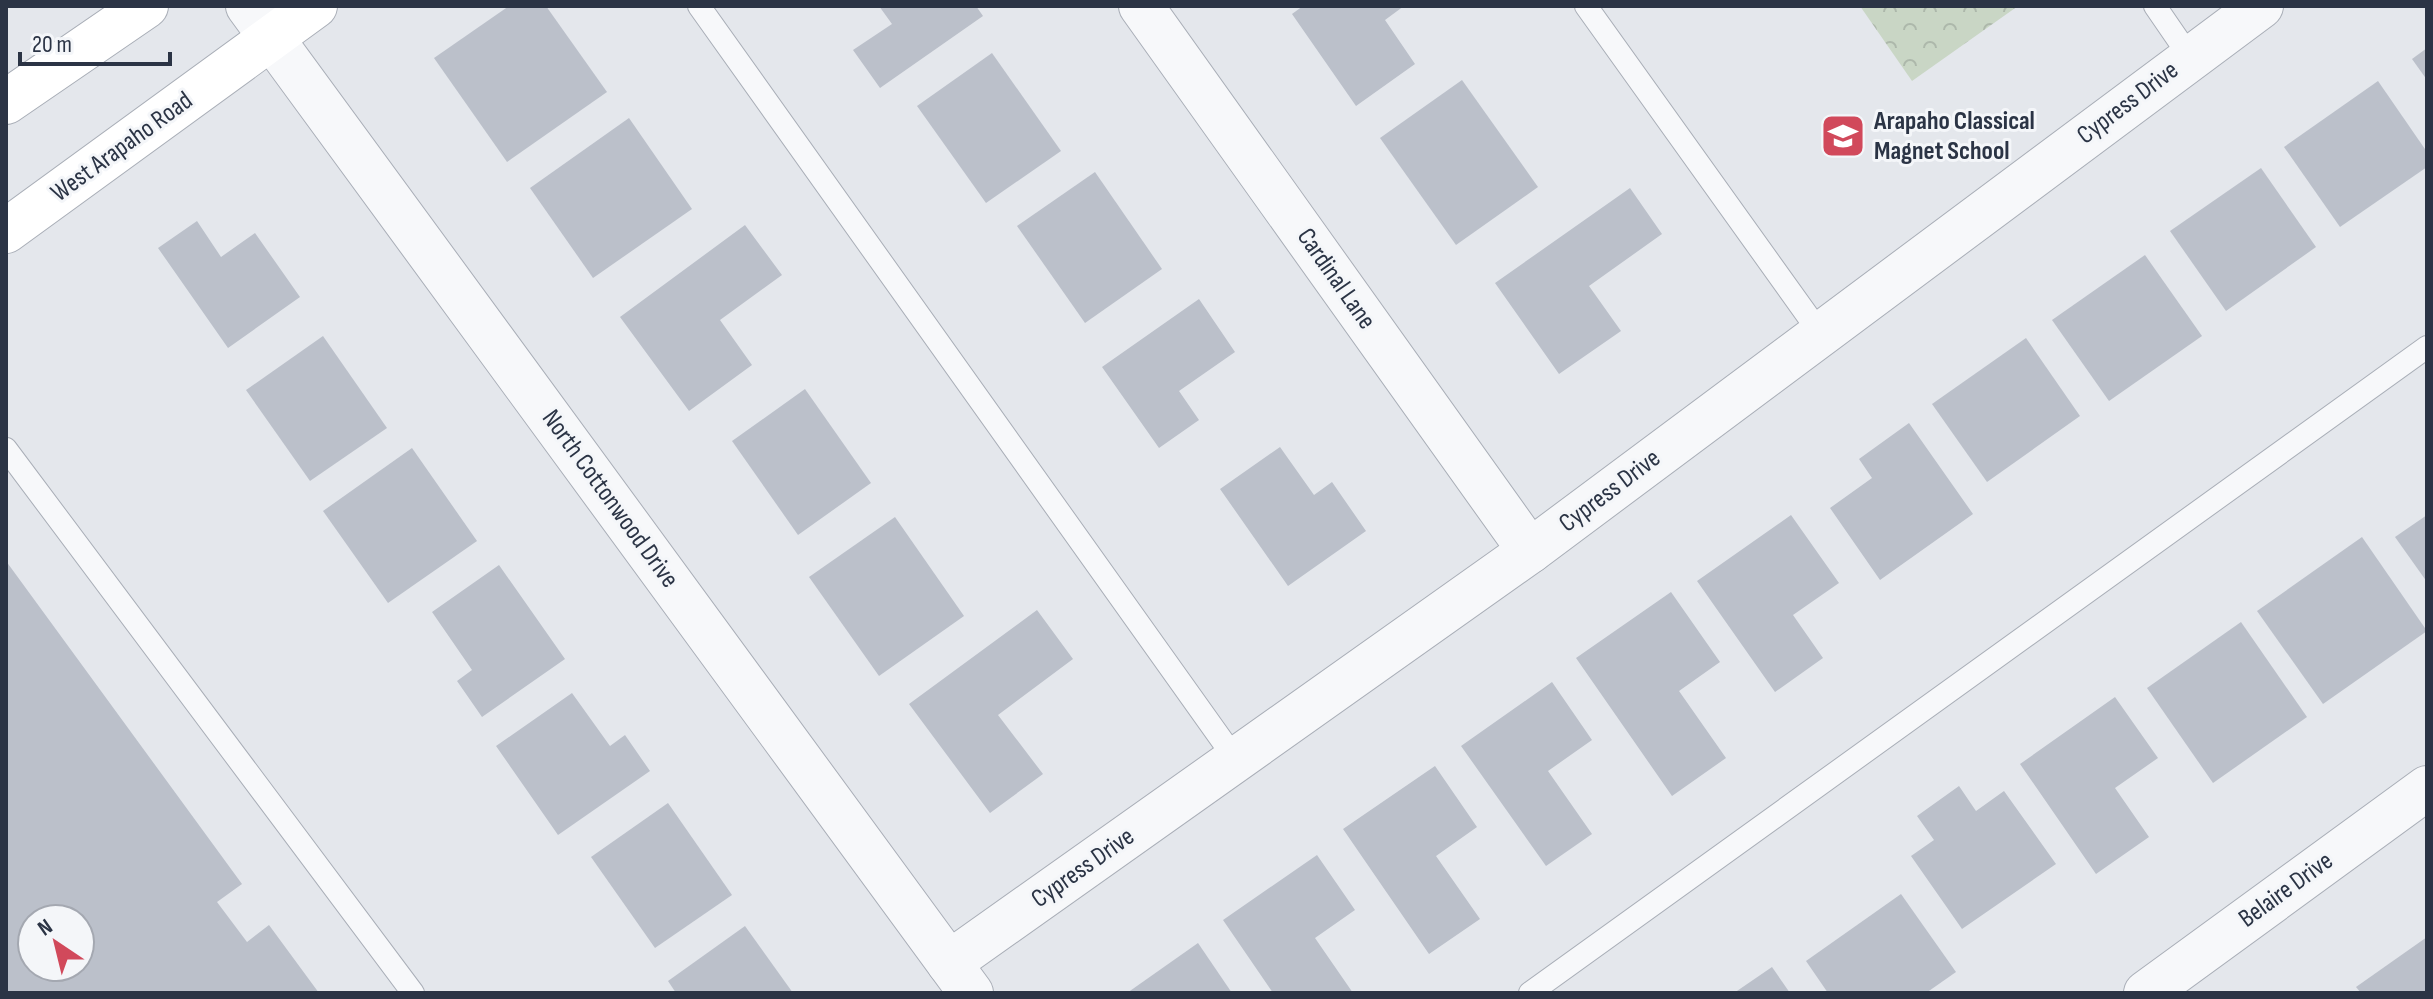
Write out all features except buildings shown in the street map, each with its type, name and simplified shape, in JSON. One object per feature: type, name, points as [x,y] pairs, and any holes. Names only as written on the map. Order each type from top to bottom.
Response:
[{"type":"main road","points":[[6,102],[146,6]]},
{"type":"main road","name":"West Arapaho Road","points":[[6,231],[260,22],[315,6]]},
{"type":"street","name":"Cardinal Lane","points":[[1141,6],[1530,551]]},
{"type":"street","name":"Cypress Drive","points":[[960,978],[1236,760],[1530,551],[2261,6]]},
{"type":"street","name":"North Cottonwood Drive","points":[[260,22],[960,978]]},
{"type":"street","name":"Belaire Drive","points":[[2146,993],[2427,788]]},
{"type":"lane","points":[[699,6],[1236,760]]},
{"type":"lane","points":[[1586,6],[1820,333]]},
{"type":"lane","points":[[2155,6],[2190,57]]},
{"type":"lane","points":[[1530,993],[2427,347]]},
{"type":"lane","points":[[6,449],[413,993]]},
{"type":"green space","points":[[1860,6],[2018,6],[1912,81]]},
{"type":"place","name":"Arapaho Classical Magnet School","points":[[1843,136]]}]
